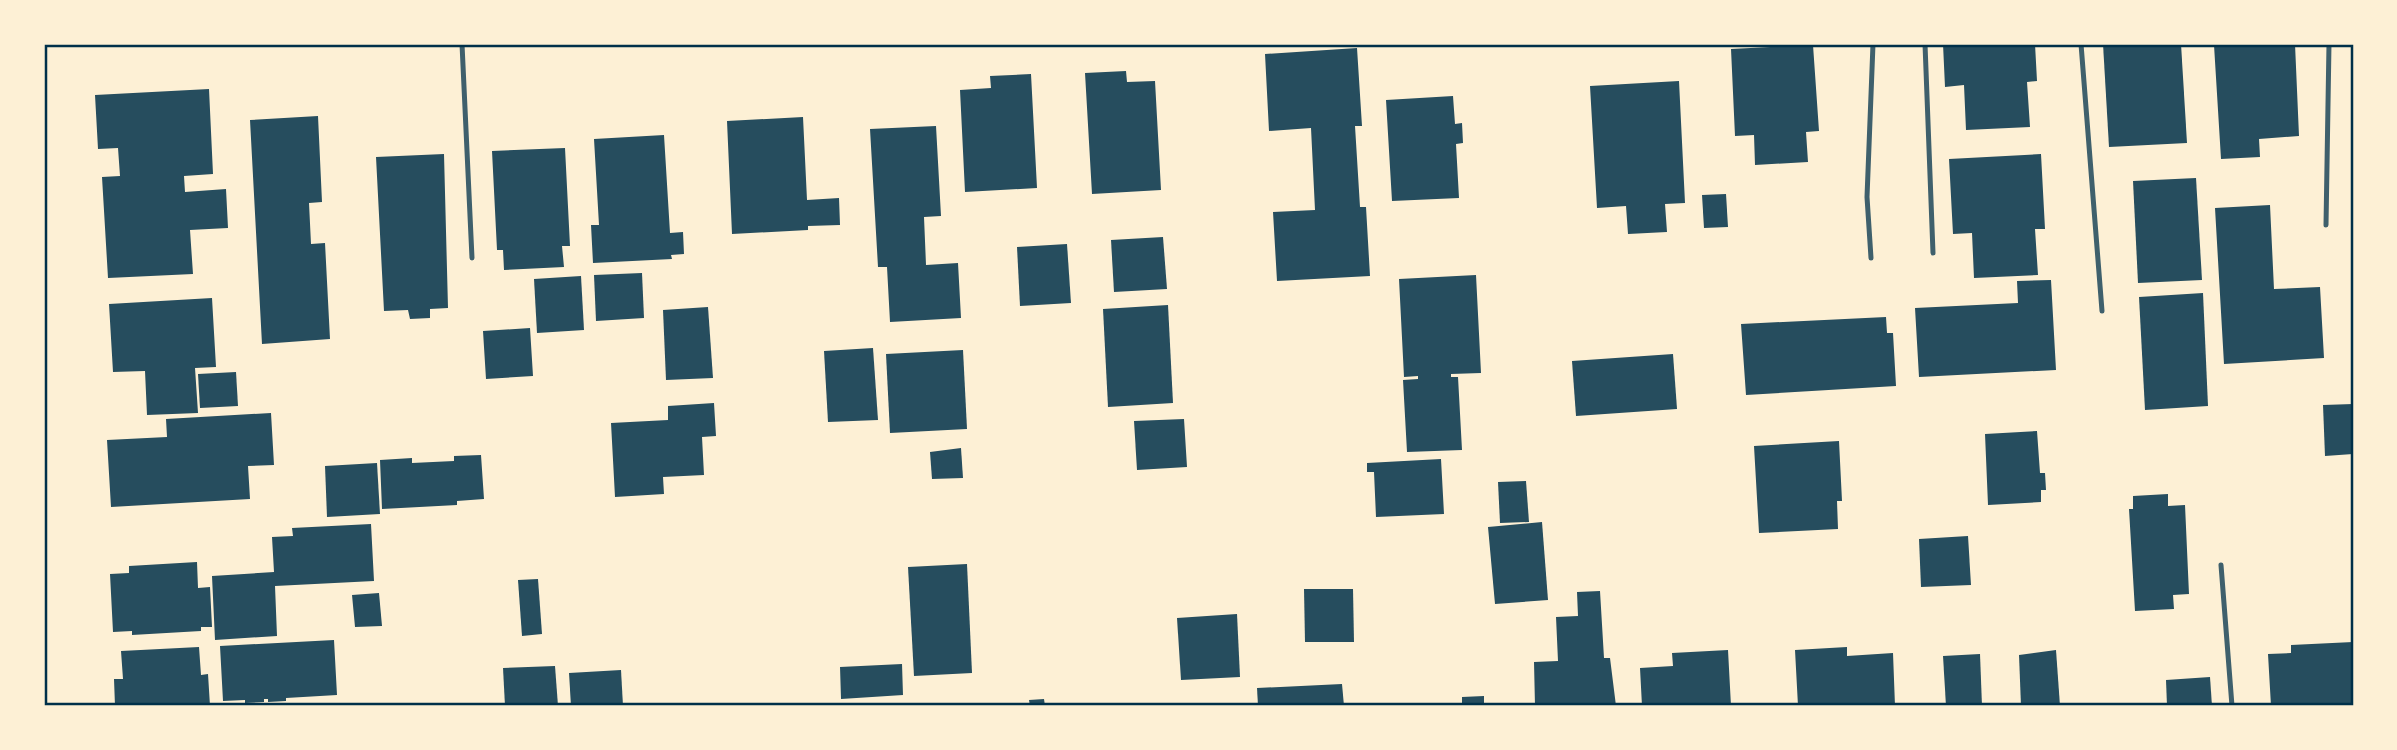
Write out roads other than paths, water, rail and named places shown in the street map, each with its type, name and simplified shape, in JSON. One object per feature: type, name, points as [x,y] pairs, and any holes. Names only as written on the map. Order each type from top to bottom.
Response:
[{"type":"lane","points":[[462,44],[472,258]]},
{"type":"lane","points":[[1871,258],[1867,197],[1873,44]]},
{"type":"lane","points":[[1925,44],[1933,253]]},
{"type":"lane","points":[[2081,44],[2102,311]]},
{"type":"lane","points":[[2326,225],[2329,44]]},
{"type":"lane","points":[[2221,565],[2232,706]]}]
